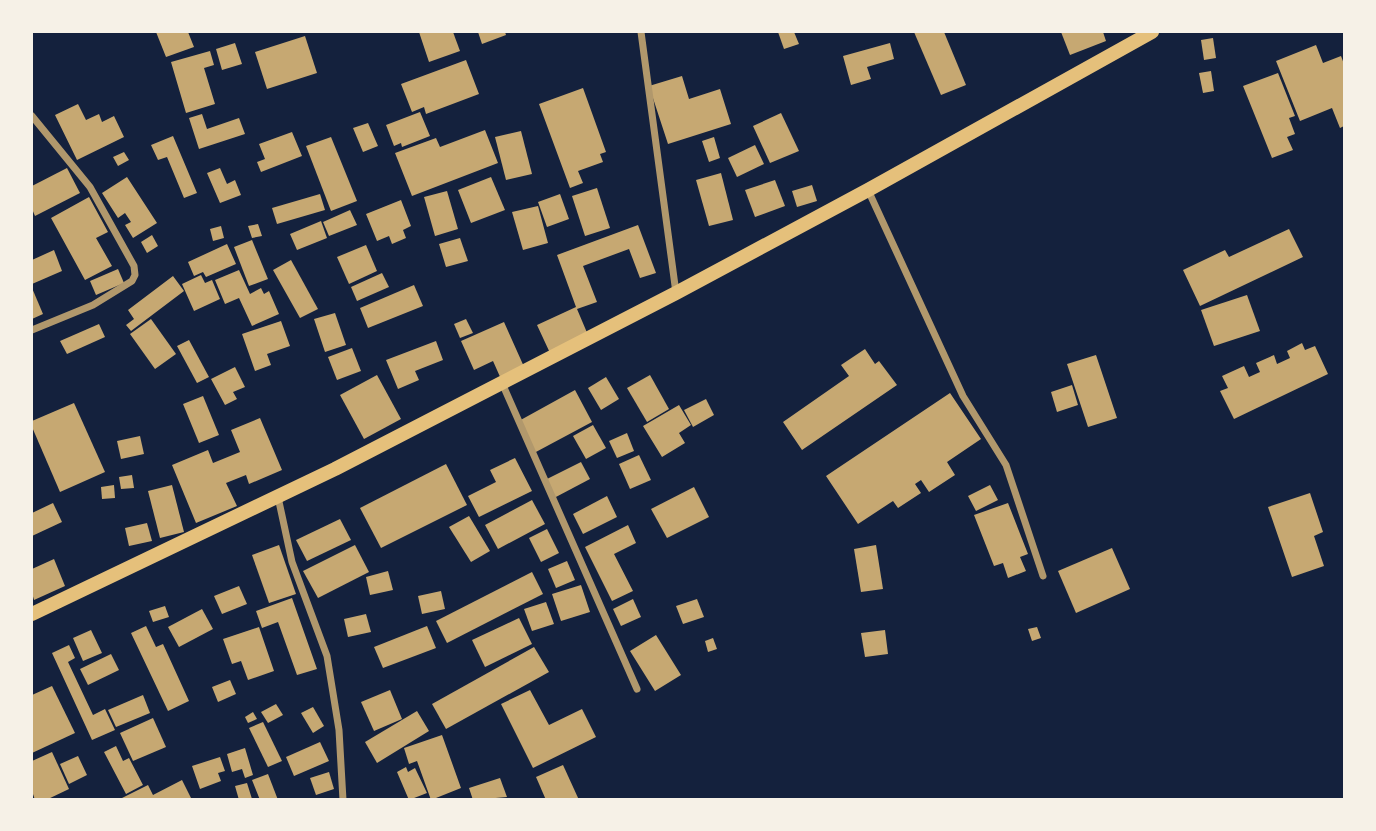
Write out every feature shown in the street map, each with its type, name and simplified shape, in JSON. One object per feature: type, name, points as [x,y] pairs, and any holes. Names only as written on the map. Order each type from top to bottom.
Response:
[{"type":"main road","points":[[32,614],[278,496],[676,293],[1152,32]]},
{"type":"street","points":[[641,32],[676,293]]},
{"type":"street","points":[[32,116],[90,187],[134,266],[135,275],[132,281],[93,305],[32,330]]},
{"type":"street","points":[[867,190],[963,396],[1006,465],[1043,576]]},
{"type":"street","points":[[502,383],[637,690]]},
{"type":"street","points":[[278,496],[292,562],[327,656],[340,730],[343,800]]},
{"type":"building","points":[[156,32],[188,32],[194,47],[166,57]]},
{"type":"building","points":[[419,32],[453,32],[460,51],[429,62]]},
{"type":"building","points":[[478,32],[505,32],[506,35],[482,44]]},
{"type":"building","points":[[778,32],[794,32],[799,44],[784,49]]},
{"type":"building","points":[[914,32],[944,32],[966,85],[941,95]]},
{"type":"building","points":[[1061,32],[1103,32],[1106,41],[1070,55]]},
{"type":"building","points":[[305,36],[317,73],[267,89],[255,52]]},
{"type":"building","points":[[1213,38],[1216,58],[1204,60],[1201,40]]},
{"type":"building","points":[[235,43],[242,64],[222,70],[216,49]]},
{"type":"building","points":[[890,43],[894,59],[867,67],[871,79],[851,85],[843,56]]},
{"type":"building","points":[[1316,45],[1323,63],[1341,56],[1344,64],[1344,126],[1340,128],[1332,108],[1300,121],[1276,61]]},
{"type":"building","points":[[210,51],[214,65],[204,68],[215,104],[186,113],[171,62]]},
{"type":"building","points":[[466,60],[479,94],[426,114],[424,107],[412,112],[401,84]]},
{"type":"building","points":[[1211,71],[1214,91],[1203,93],[1199,73]]},
{"type":"building","points":[[1278,73],[1295,116],[1289,118],[1295,134],[1287,137],[1293,150],[1272,158],[1243,86]]},
{"type":"building","points":[[682,76],[689,99],[720,89],[731,124],[668,144],[649,86]]},
{"type":"building","points":[[583,88],[606,152],[600,154],[603,162],[578,171],[583,183],[570,188],[539,104]]},
{"type":"building","points":[[78,104],[86,120],[99,114],[102,122],[114,116],[124,137],[77,160],[55,115]]},
{"type":"building","points":[[420,112],[430,136],[402,147],[401,143],[394,146],[386,125]]},
{"type":"building","points":[[781,113],[799,151],[770,163],[753,126]]},
{"type":"building","points":[[202,114],[207,129],[239,118],[245,134],[199,149],[189,118]]},
{"type":"building","points":[[368,123],[378,146],[363,152],[353,128]]},
{"type":"building","points":[[485,130],[498,163],[412,196],[395,153],[436,138],[440,147]]},
{"type":"building","points":[[521,131],[532,174],[506,180],[495,137]]},
{"type":"building","points":[[292,132],[302,156],[261,172],[257,162],[265,159],[259,144]]},
{"type":"building","points":[[173,136],[197,193],[184,198],[167,157],[158,160],[151,145]]},
{"type":"building","points":[[331,137],[357,201],[331,211],[306,146]]},
{"type":"building","points":[[714,137],[720,158],[709,162],[702,141]]},
{"type":"building","points":[[755,145],[764,164],[737,177],[728,158]]},
{"type":"building","points":[[124,152],[129,160],[118,166],[113,157]]},
{"type":"building","points":[[67,168],[80,193],[35,216],[32,209],[32,186]]},
{"type":"building","points":[[220,168],[227,184],[235,180],[241,195],[220,203],[207,173]]},
{"type":"building","points":[[721,173],[733,220],[709,226],[696,180]]},
{"type":"building","points":[[127,177],[157,223],[133,238],[125,225],[131,222],[125,213],[118,218],[102,193]]},
{"type":"building","points":[[491,177],[505,210],[471,223],[458,190]]},
{"type":"building","points":[[775,180],[785,206],[755,217],[745,190]]},
{"type":"building","points":[[812,185],[817,201],[797,207],[792,191]]},
{"type":"building","points":[[597,188],[610,228],[585,236],[572,196]]},
{"type":"building","points":[[447,191],[458,229],[435,236],[424,197]]},
{"type":"building","points":[[320,194],[325,210],[277,224],[272,208]]},
{"type":"building","points":[[560,194],[569,219],[547,227],[538,202]]},
{"type":"building","points":[[89,197],[108,232],[96,238],[112,266],[85,280],[51,218]]},
{"type":"building","points":[[401,200],[411,226],[403,230],[406,238],[392,244],[389,236],[377,241],[366,214]]},
{"type":"building","points":[[538,206],[548,243],[523,250],[512,212]]},
{"type":"building","points":[[350,210],[357,225],[329,236],[323,222]]},
{"type":"building","points":[[321,221],[327,238],[297,250],[290,234]]},
{"type":"building","points":[[258,224],[262,236],[252,238],[248,226]]},
{"type":"building","points":[[638,225],[656,273],[640,278],[629,249],[583,266],[597,302],[577,309],[588,335],[550,353],[537,325],[576,307],[557,255]]},
{"type":"building","points":[[221,226],[224,238],[213,241],[210,229]]},
{"type":"building","points":[[1289,229],[1303,257],[1200,306],[1183,270],[1225,250],[1229,257]]},
{"type":"building","points":[[152,235],[158,246],[147,253],[141,242]]},
{"type":"building","points":[[460,238],[468,261],[446,267],[439,244]]},
{"type":"building","points":[[252,240],[268,279],[249,286],[234,247]]},
{"type":"building","points":[[227,244],[236,264],[206,277],[203,272],[194,276],[188,262]]},
{"type":"building","points":[[366,245],[377,271],[349,284],[337,257]]},
{"type":"building","points":[[54,250],[62,271],[32,284],[32,260]]},
{"type":"building","points":[[291,260],[318,309],[300,318],[273,270]]},
{"type":"building","points":[[118,269],[124,283],[96,295],[90,281]]},
{"type":"building","points":[[239,270],[250,294],[261,288],[264,294],[269,291],[279,314],[252,326],[239,298],[225,304],[215,280]]},
{"type":"building","points":[[382,273],[389,287],[357,301],[351,287]]},
{"type":"building","points":[[201,275],[205,283],[212,280],[220,299],[194,311],[182,284]]},
{"type":"building","points":[[173,276],[184,291],[131,331],[126,325],[134,319],[128,310]]},
{"type":"building","points":[[414,285],[423,306],[368,328],[360,308]]},
{"type":"building","points":[[32,288],[43,314],[32,319]]},
{"type":"building","points":[[1247,295],[1260,331],[1214,346],[1201,310]]},
{"type":"building","points":[[335,313],[346,345],[325,352],[314,319]]},
{"type":"building","points":[[151,319],[176,354],[155,369],[130,334]]},
{"type":"building","points":[[466,319],[473,333],[460,338],[454,324]]},
{"type":"building","points":[[281,321],[290,346],[267,354],[271,365],[255,371],[242,334]]},
{"type":"building","points":[[504,322],[525,369],[501,379],[493,361],[474,370],[461,341]]},
{"type":"building","points":[[99,324],[105,337],[67,354],[60,341]]},
{"type":"building","points":[[189,340],[209,377],[197,383],[177,346]]},
{"type":"building","points":[[436,341],[443,360],[415,371],[419,380],[398,389],[386,360]]},
{"type":"building","points":[[1302,343],[1305,350],[1315,346],[1328,374],[1234,419],[1220,391],[1228,388],[1222,376],[1244,366],[1249,377],[1260,372],[1256,363],[1274,355],[1277,364],[1290,358],[1287,351]]},
{"type":"building","points":[[352,348],[361,371],[337,380],[328,357]]},
{"type":"building","points":[[865,349],[875,364],[879,361],[897,385],[802,450],[783,422],[849,376],[841,365]]},
{"type":"building","points":[[1096,355],[1117,418],[1088,427],[1067,364]]},
{"type":"building","points":[[235,367],[245,387],[233,392],[237,399],[225,405],[211,379]]},
{"type":"building","points":[[377,375],[401,419],[364,439],[340,395]]},
{"type":"building","points":[[650,375],[669,409],[647,422],[627,388]]},
{"type":"building","points":[[606,377],[619,399],[601,410],[588,388]]},
{"type":"building","points":[[1072,385],[1078,405],[1057,412],[1051,392]]},
{"type":"building","points":[[575,390],[592,422],[534,453],[517,422]]},
{"type":"building","points":[[950,393],[981,439],[947,462],[955,475],[929,492],[921,480],[915,484],[921,493],[898,508],[893,501],[858,524],[826,476]]},
{"type":"building","points":[[203,396],[219,435],[199,443],[183,404]]},
{"type":"building","points":[[706,399],[714,415],[693,427],[684,410]]},
{"type":"building","points":[[74,403],[105,472],[60,492],[32,427],[32,421]]},
{"type":"building","points":[[679,405],[691,425],[679,433],[685,443],[662,457],[643,426]]},
{"type":"building","points":[[260,418],[282,470],[249,484],[246,475],[226,483],[237,506],[196,523],[172,465],[208,450],[213,463],[240,452],[231,430]]},
{"type":"building","points":[[593,425],[606,448],[586,459],[573,436]]},
{"type":"building","points":[[627,433],[634,451],[617,458],[609,441]]},
{"type":"building","points":[[140,436],[144,454],[121,459],[117,441]]},
{"type":"building","points":[[639,455],[651,480],[630,489],[619,464]]},
{"type":"building","points":[[515,458],[532,491],[479,517],[468,496],[496,482],[490,470]]},
{"type":"building","points":[[581,462],[590,479],[554,498],[545,480]]},
{"type":"building","points":[[446,464],[467,505],[381,548],[360,508]]},
{"type":"building","points":[[132,475],[134,488],[121,489],[119,477]]},
{"type":"building","points":[[114,485],[115,498],[102,499],[101,487]]},
{"type":"building","points":[[172,485],[184,532],[160,538],[148,491]]},
{"type":"building","points":[[990,485],[998,500],[976,511],[968,496]]},
{"type":"building","points":[[694,487],[709,517],[667,538],[651,509]]},
{"type":"building","points":[[1310,493],[1323,532],[1314,536],[1324,566],[1292,577],[1268,507]]},
{"type":"building","points":[[607,496],[617,517],[583,534],[573,514]]},
{"type":"building","points":[[532,500],[545,524],[498,549],[485,525]]},
{"type":"building","points":[[53,503],[62,522],[32,536],[32,513]]},
{"type":"building","points":[[1008,503],[1028,554],[1020,557],[1026,571],[1008,578],[1003,563],[994,566],[974,515]]},
{"type":"building","points":[[469,516],[490,551],[471,562],[449,527]]},
{"type":"building","points":[[340,519],[351,540],[307,561],[296,540]]},
{"type":"building","points":[[147,523],[152,541],[129,546],[125,528]]},
{"type":"building","points":[[628,525],[636,543],[614,554],[633,591],[612,601],[585,547]]},
{"type":"building","points":[[547,529],[559,553],[541,562],[529,538]]},
{"type":"building","points":[[279,545],[296,594],[269,603],[252,555]]},
{"type":"building","points":[[355,545],[369,572],[318,598],[303,571]]},
{"type":"building","points":[[876,545],[883,589],[861,592],[854,549]]},
{"type":"building","points":[[1112,548],[1130,589],[1076,613],[1058,571]]},
{"type":"building","points":[[54,559],[65,586],[34,600],[32,569]]},
{"type":"building","points":[[567,561],[575,580],[556,588],[548,569]]},
{"type":"building","points":[[388,571],[393,590],[370,595],[366,577]]},
{"type":"building","points":[[532,572],[543,594],[447,643],[436,621]]},
{"type":"building","points":[[581,585],[590,612],[561,621],[552,594]]},
{"type":"building","points":[[239,586],[247,604],[222,614],[214,596]]},
{"type":"building","points":[[441,591],[445,609],[422,614],[418,596]]},
{"type":"building","points":[[292,598],[317,669],[297,675],[278,622],[262,628],[256,611]]},
{"type":"building","points":[[633,599],[641,617],[621,626],[613,609]]},
{"type":"building","points":[[697,599],[704,617],[683,624],[676,606]]},
{"type":"building","points":[[546,602],[554,624],[532,631],[524,609]]},
{"type":"building","points":[[165,606],[169,617],[153,622],[149,611]]},
{"type":"building","points":[[202,609],[213,629],[179,647],[168,627]]},
{"type":"building","points":[[366,614],[371,632],[348,637],[344,619]]},
{"type":"building","points":[[519,618],[532,644],[485,667],[472,640]]},
{"type":"building","points":[[146,626],[156,647],[163,644],[189,701],[168,711],[131,633]]},
{"type":"building","points":[[427,626],[436,648],[383,668],[374,647]]},
{"type":"building","points":[[259,627],[274,671],[248,680],[241,661],[232,664],[223,639]]},
{"type":"building","points":[[1037,627],[1041,638],[1032,641],[1028,629]]},
{"type":"building","points":[[91,630],[102,653],[83,661],[73,638]]},
{"type":"building","points":[[885,630],[888,654],[865,657],[861,633]]},
{"type":"building","points":[[656,635],[681,675],[655,691],[630,651]]},
{"type":"building","points":[[713,638],[717,649],[708,652],[705,641]]},
{"type":"building","points":[[69,645],[75,658],[68,662],[93,715],[105,709],[115,730],[92,740],[52,653]]},
{"type":"building","points":[[534,647],[549,672],[446,729],[432,704]]},
{"type":"building","points":[[111,654],[119,670],[88,685],[80,669]]},
{"type":"building","points":[[230,680],[236,694],[218,702],[212,687]]},
{"type":"building","points":[[52,686],[75,733],[32,753],[32,695]]},
{"type":"building","points":[[390,690],[402,719],[374,731],[361,702]]},
{"type":"building","points":[[530,690],[549,725],[582,709],[596,737],[533,768],[501,704]]},
{"type":"building","points":[[143,695],[150,713],[116,727],[108,710]]},
{"type":"building","points":[[276,704],[283,715],[268,723],[261,712]]},
{"type":"building","points":[[313,707],[324,726],[313,733],[301,713]]},
{"type":"building","points":[[417,711],[429,731],[377,763],[365,742]]},
{"type":"building","points":[[253,712],[257,719],[248,723],[245,717]]},
{"type":"building","points":[[153,718],[166,747],[133,761],[120,733]]},
{"type":"building","points":[[263,722],[282,761],[268,767],[249,728]]},
{"type":"building","points":[[442,735],[461,788],[431,800],[417,761],[409,764],[404,748]]},
{"type":"building","points":[[320,742],[329,761],[294,776],[286,757]]},
{"type":"building","points":[[116,746],[123,761],[129,758],[143,785],[126,794],[104,752]]},
{"type":"building","points":[[245,748],[253,775],[245,778],[242,769],[232,772],[227,754]]},
{"type":"building","points":[[52,752],[69,789],[46,800],[35,800],[32,791],[32,761]]},
{"type":"building","points":[[78,756],[87,775],[69,784],[60,764]]},
{"type":"building","points":[[220,757],[225,771],[218,773],[221,781],[200,789],[192,766]]},
{"type":"building","points":[[563,765],[579,800],[546,800],[536,777]]},
{"type":"building","points":[[406,767],[408,772],[415,768],[427,793],[409,800],[397,772]]},
{"type":"building","points":[[329,772],[334,789],[316,795],[310,778]]},
{"type":"building","points":[[268,774],[278,800],[260,800],[252,780]]},
{"type":"building","points":[[500,778],[507,797],[473,800],[469,788]]},
{"type":"building","points":[[182,780],[192,800],[118,800],[148,785],[153,795]]},
{"type":"building","points":[[247,783],[252,799],[239,800],[235,786]]}]
